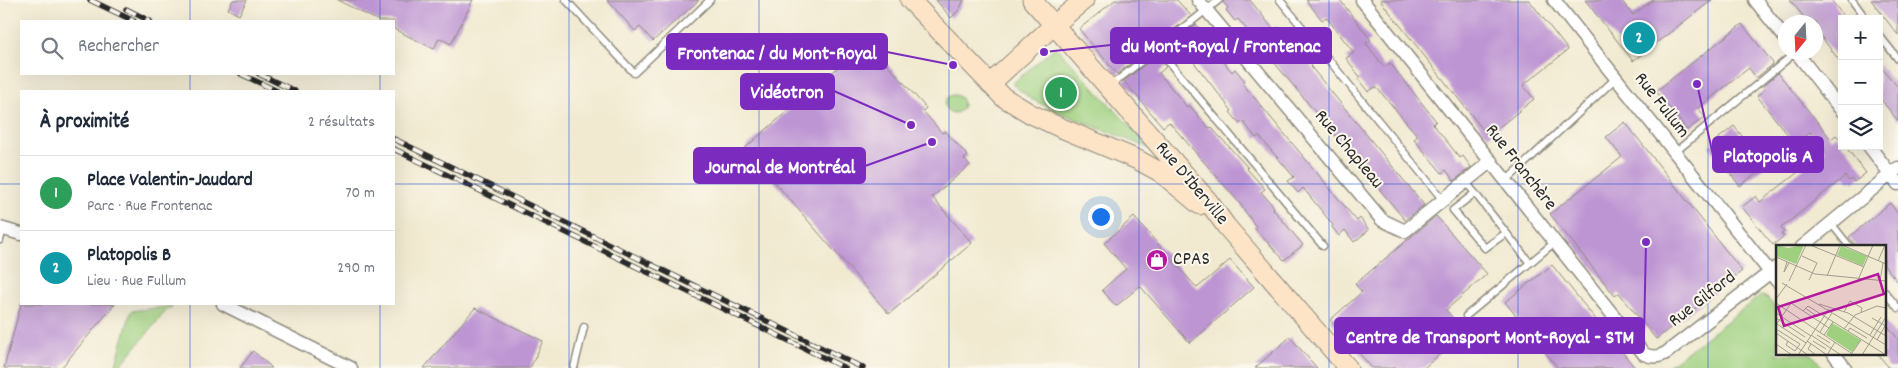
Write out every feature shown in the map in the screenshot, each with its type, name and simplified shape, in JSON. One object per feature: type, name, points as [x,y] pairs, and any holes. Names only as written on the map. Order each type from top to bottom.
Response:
[{"type":"main road","points":[[910,0],[1003,97],[1031,114],[1138,160],[1160,172],[1226,226]]},
{"type":"main road","name":"Rue D'Iberville","points":[[1032,0],[1208,200],[1226,226],[1348,368]]},
{"type":"main road","points":[[990,84],[1054,24],[1084,0]]},
{"type":"street","name":"Rue Franchère","points":[[1362,0],[1638,349],[1651,357]]},
{"type":"street","name":"Rue Fullum","points":[[1554,0],[1674,153],[1774,273]]},
{"type":"street","points":[[1755,0],[1778,29]]},
{"type":"street","name":"Rue Chapleau","points":[[1202,5],[1382,220],[1405,231],[1491,161]]},
{"type":"street","points":[[1802,60],[1838,106]]},
{"type":"street","points":[[1804,245],[1830,222],[1895,176],[1872,150]]},
{"type":"street","points":[[1,233],[20,234]]},
{"type":"street","name":"Rue Gilford","points":[[1651,357],[1658,357],[1666,353],[1774,273]]},
{"type":"street","points":[[225,305],[351,368]]},
{"type":"street","points":[[1836,356],[1845,368]]},
{"type":"lane","points":[[566,0],[634,73],[710,0]]},
{"type":"lane","points":[[1109,88],[1157,48],[1202,5],[1219,0]]},
{"type":"lane","points":[[1280,0],[1443,200]]},
{"type":"lane","points":[[1852,0],[1863,15]]},
{"type":"lane","points":[[1883,40],[1898,59]]},
{"type":"lane","points":[[1157,48],[1323,246]]},
{"type":"lane","points":[[1674,153],[1786,60]]},
{"type":"lane","points":[[1506,180],[1616,78]]},
{"type":"lane","points":[[1466,182],[1530,263]]},
{"type":"lane","points":[[1475,193],[1453,210],[1485,248],[1506,233]]},
{"type":"lane","points":[[1830,222],[1848,245]]},
{"type":"lane","points":[[1466,316],[1555,242]]},
{"type":"lane","points":[[1886,293],[1898,308]]},
{"type":"lane","points":[[574,368],[584,327]]},
{"type":"green space","points":[[1054,48],[1057,48],[1151,149],[1056,111],[1031,99],[1013,85]]},
{"type":"green space","points":[[954,95],[962,100],[963,104],[958,112],[954,113],[946,108],[945,104],[950,96]]},
{"type":"green space","points":[[1761,295],[1768,299],[1776,312],[1776,356],[1814,356],[1823,368],[1666,368]]},
{"type":"green space","points":[[173,306],[166,311],[119,367],[116,364],[131,311]]},
{"type":"building","points":[[233,0],[247,0],[239,15],[228,9]]},
{"type":"building","points":[[337,0],[473,0],[451,44],[439,38],[434,49],[395,30],[395,20],[377,20]]},
{"type":"building","points":[[607,0],[699,0],[653,41],[640,27],[635,31]]},
{"type":"building","points":[[936,0],[964,0],[959,10],[951,18]]},
{"type":"building","points":[[1115,0],[1177,0],[1191,16],[1117,74],[1079,29]]},
{"type":"building","points":[[1224,0],[1250,0],[1274,30],[1278,27],[1301,56],[1312,66],[1424,205],[1405,220],[1238,19],[1235,21],[1226,10],[1228,8],[1223,2]]},
{"type":"building","points":[[1306,0],[1340,0],[1371,40],[1366,43],[1384,67],[1390,63],[1436,121],[1433,124],[1460,158],[1463,156],[1471,167],[1454,181],[1446,170],[1442,173],[1414,139],[1418,136],[1377,88],[1375,87],[1368,92],[1346,58],[1354,53],[1326,17],[1322,20]]},
{"type":"building","points":[[1380,0],[1529,0],[1568,50],[1523,85],[1534,99],[1488,136]]},
{"type":"building","points":[[1585,0],[1621,0],[1633,15],[1653,0],[1712,0],[1633,61]]},
{"type":"building","points":[[1790,0],[1831,0],[1842,14],[1838,15],[1838,59],[1823,39],[1823,15],[1802,15]]},
{"type":"building","points":[[1871,0],[1898,0],[1898,35],[1883,15]]},
{"type":"building","points":[[1196,24],[1222,60],[1232,72],[1235,69],[1245,81],[1242,83],[1357,221],[1360,218],[1369,230],[1354,242],[1345,230],[1339,236],[1332,227],[1333,225],[1303,188],[1298,193],[1288,181],[1294,177],[1259,136],[1256,138],[1243,121],[1240,124],[1185,51],[1174,60],[1165,49]]},
{"type":"building","points":[[1742,24],[1773,63],[1772,65],[1756,78],[1749,68],[1698,108],[1705,117],[1687,130],[1656,91]]},
{"type":"building","points":[[865,44],[870,51],[873,48],[926,108],[923,111],[942,133],[945,131],[968,156],[964,159],[970,165],[932,197],[972,243],[889,314],[745,148]]},
{"type":"building","points":[[1157,55],[1166,67],[1159,73],[1187,107],[1189,105],[1209,128],[1211,127],[1248,168],[1265,189],[1261,192],[1274,207],[1273,209],[1303,245],[1284,260],[1254,228],[1256,227],[1238,201],[1169,122],[1163,127],[1124,81]]},
{"type":"building","points":[[1883,70],[1898,87],[1898,121],[1883,102]]},
{"type":"building","points":[[1778,73],[1831,139],[1836,135],[1838,137],[1838,150],[1848,150],[1866,173],[1854,182],[1852,179],[1849,181],[1845,176],[1781,228],[1784,232],[1781,234],[1784,236],[1773,245],[1742,207],[1756,196],[1760,202],[1825,151],[1810,132],[1795,144],[1757,96],[1765,89],[1763,86]]},
{"type":"building","points":[[1625,122],[1742,271],[1656,339],[1619,293],[1615,296],[1550,214],[1622,157],[1606,137]]},
{"type":"building","points":[[1734,126],[1766,166],[1740,186],[1709,146]]},
{"type":"building","points":[[1890,203],[1898,214],[1898,282],[1886,267],[1886,245],[1855,245],[1849,237]]},
{"type":"building","points":[[1436,216],[1487,274],[1446,310],[1465,332],[1424,368],[1372,368],[1330,320],[1362,292],[1355,284]]},
{"type":"building","points":[[1134,217],[1197,288],[1230,260],[1254,287],[1190,343],[1140,286],[1116,306],[1102,290],[1126,269],[1104,243]]},
{"type":"building","points":[[1552,265],[1635,368],[1558,368],[1505,302]]},
{"type":"building","points":[[21,305],[114,305],[61,368],[4,368]]},
{"type":"building","points":[[475,308],[543,341],[530,368],[424,368]]},
{"type":"building","points":[[1886,324],[1898,339],[1898,368],[1889,368],[1880,356],[1886,356]]},
{"type":"building","points":[[1290,337],[1317,368],[1255,368]]},
{"type":"building","points":[[253,351],[272,368],[240,368]]},
{"type":"railway","points":[[90,0],[132,20]]},
{"type":"railway","points":[[126,9],[148,20]]},
{"type":"railway","points":[[243,75],[275,90]]},
{"type":"railway","points":[[261,75],[293,90]]},
{"type":"railway","points":[[395,139],[863,368]]},
{"type":"railway","points":[[395,149],[845,368]]},
{"type":"place","name":"Platopolis B","points":[[1639,38]]},
{"type":"place","name":"du Mont-Royal / Frontenac","points":[[1044,52]]},
{"type":"place","name":"Frontenac / du Mont-Royal","points":[[953,65]]},
{"type":"place","name":"Platopolis A","points":[[1697,84]]},
{"type":"place","name":"Place Valentin-Jaudard","points":[[1061,93]]},
{"type":"place","name":"Vidéotron","points":[[911,125]]},
{"type":"place","name":"Journal de Montréal","points":[[932,142]]},
{"type":"place","name":"Centre de Transport Mont-Royal - STM","points":[[1646,242]]},
{"type":"place","name":"CPAS","points":[[1157,260]]}]
